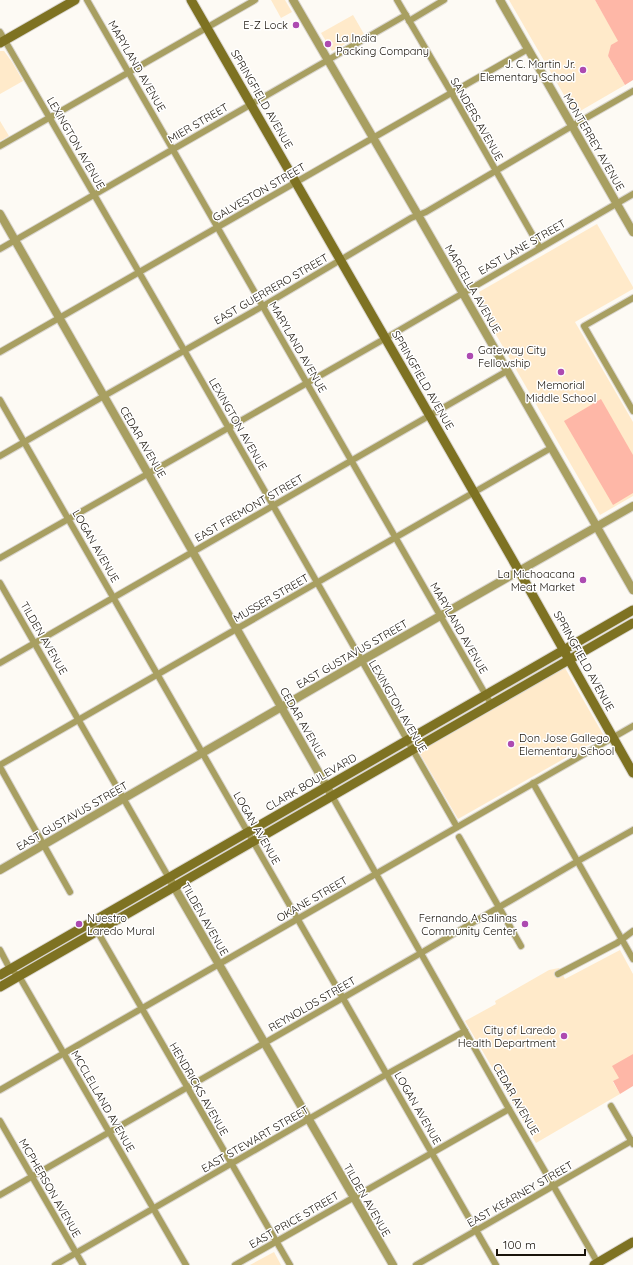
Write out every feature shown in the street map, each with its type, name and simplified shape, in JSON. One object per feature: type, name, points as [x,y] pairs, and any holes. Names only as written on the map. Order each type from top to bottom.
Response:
[{"type":"main road","points":[[2,42],[75,0]]},
{"type":"main road","name":"SPRINGFIELD AVENUE","points":[[191,0],[570,659],[633,773]]},
{"type":"main road","name":"CLARK BOULEVARD","points":[[0,975],[633,610]]},
{"type":"main road","name":"CLARK BOULEVARD","points":[[0,987],[633,623]]},
{"type":"main road","points":[[596,1264],[633,1242]]},
{"type":"street","name":"MARYLAND AVENUE","points":[[87,0],[492,704]]},
{"type":"street","points":[[0,146],[255,0]]},
{"type":"street","name":"MARCELLA AVENUE","points":[[293,0],[633,590]]},
{"type":"street","name":"SANDERS AVENUE","points":[[397,0],[540,248]]},
{"type":"street","name":"MIER STREET","points":[[0,249],[328,60],[444,0]]},
{"type":"street","name":"MONTERREY AVENUE","points":[[500,0],[633,232]]},
{"type":"street","name":"LEXINGTON AVENUE","points":[[0,32],[2,42],[50,117],[95,194],[406,741],[457,827]]},
{"type":"street","name":"GALVESTON STREET","points":[[0,352],[528,49]]},
{"type":"street","name":"EAST GUERRERO STREET","points":[[0,456],[633,92]]},
{"type":"street","name":"EAST LANE STREET","points":[[0,558],[386,338],[633,194]]},
{"type":"street","name":"CEDAR AVENUE","points":[[0,214],[554,1186],[596,1264]]},
{"type":"street","points":[[632,408],[584,326],[633,298]]},
{"type":"street","name":"EAST FREMONT STREET","points":[[0,663],[507,371]]},
{"type":"street","name":"LOGAN AVENUE","points":[[0,400],[496,1265]]},
{"type":"street","name":"MUSSER STREET","points":[[0,766],[551,448]]},
{"type":"street","name":"EAST GUSTAVUS STREET","points":[[0,870],[440,615],[633,506]]},
{"type":"street","name":"TILDEN AVENUE","points":[[0,583],[168,878],[392,1265]]},
{"type":"street","name":"OKANE STREET","points":[[0,1090],[633,726]]},
{"type":"street","points":[[0,766],[70,892]]},
{"type":"street","points":[[533,784],[633,959]]},
{"type":"street","name":"REYNOLDS STREET","points":[[0,1195],[633,830]]},
{"type":"street","points":[[459,837],[498,908],[521,946]]},
{"type":"street","name":"HENDRICKS AVENUE","points":[[92,922],[290,1265]]},
{"type":"street","points":[[558,974],[622,939],[633,931]]},
{"type":"street","name":"MCCLELLAND AVENUE","points":[[0,950],[10,969],[19,976],[186,1265]]},
{"type":"street","name":"EAST STEWART STREET","points":[[55,1265],[308,1119],[465,1031]]},
{"type":"street","points":[[611,1106],[632,1142]]},
{"type":"street","name":"EAST PRICE STREET","points":[[235,1265],[509,1109]]},
{"type":"street","name":"MCPHERSON AVENUE","points":[[0,1121],[83,1265]]},
{"type":"street","name":"EAST KEARNEY STREET","points":[[416,1265],[632,1142]]},
{"type":"shaded area","points":[[271,0],[285,0],[292,12],[281,18]]},
{"type":"shaded area","name":"J. C. Martin Jr. Elementary School","points":[[509,0],[595,0],[619,41],[608,56],[625,85],[575,114]]},
{"type":"shaded area","points":[[595,0],[633,0],[633,80],[625,85],[608,56],[611,45],[618,41]]},
{"type":"shaded area","points":[[353,15],[364,34],[332,51],[321,33]]},
{"type":"shaded area","points":[[0,51],[4,51],[23,81],[0,94]]},
{"type":"shaded area","points":[[0,121],[9,136],[0,141]]},
{"type":"shaded area","name":"Memorial Middle School","points":[[597,224],[633,287],[633,289],[575,322],[633,422],[633,496],[600,515],[476,300],[481,297],[479,292]]},
{"type":"shaded area","points":[[601,399],[633,455],[633,493],[613,505],[564,421]]},
{"type":"shaded area","name":"Don Jose Gallego Elementary School","points":[[565,668],[604,736],[458,819],[419,752]]},
{"type":"shaded area","points":[[620,950],[633,974],[633,1054],[619,1078],[613,1082],[620,1094],[536,1143],[465,1021],[496,1004],[495,1001],[549,970],[559,968],[565,979]]},
{"type":"shaded area","points":[[633,1054],[633,1086],[620,1094],[613,1081],[619,1078],[612,1066]]},
{"type":"shaded area","points":[[274,1252],[281,1265],[250,1265]]},
{"type":"place","name":"E-Z Lock","points":[[296,25]]},
{"type":"place","name":"La India Packing Company","points":[[328,44]]},
{"type":"place","name":"J. C. Martin Jr. Elementary School","points":[[583,70]]},
{"type":"place","name":"Gateway City Fellowship","points":[[470,356]]},
{"type":"place","name":"Memorial Middle School","points":[[561,372]]},
{"type":"place","name":"La Michoacana Meat Market","points":[[583,580]]},
{"type":"place","name":"Don Jose Gallego Elementary School","points":[[511,744]]},
{"type":"place","name":"Nuestro Laredo Mural","points":[[79,924]]},
{"type":"place","name":"Fernando A Salinas Community Center","points":[[525,924]]},
{"type":"place","name":"City of Laredo Health Department","points":[[564,1036]]}]
